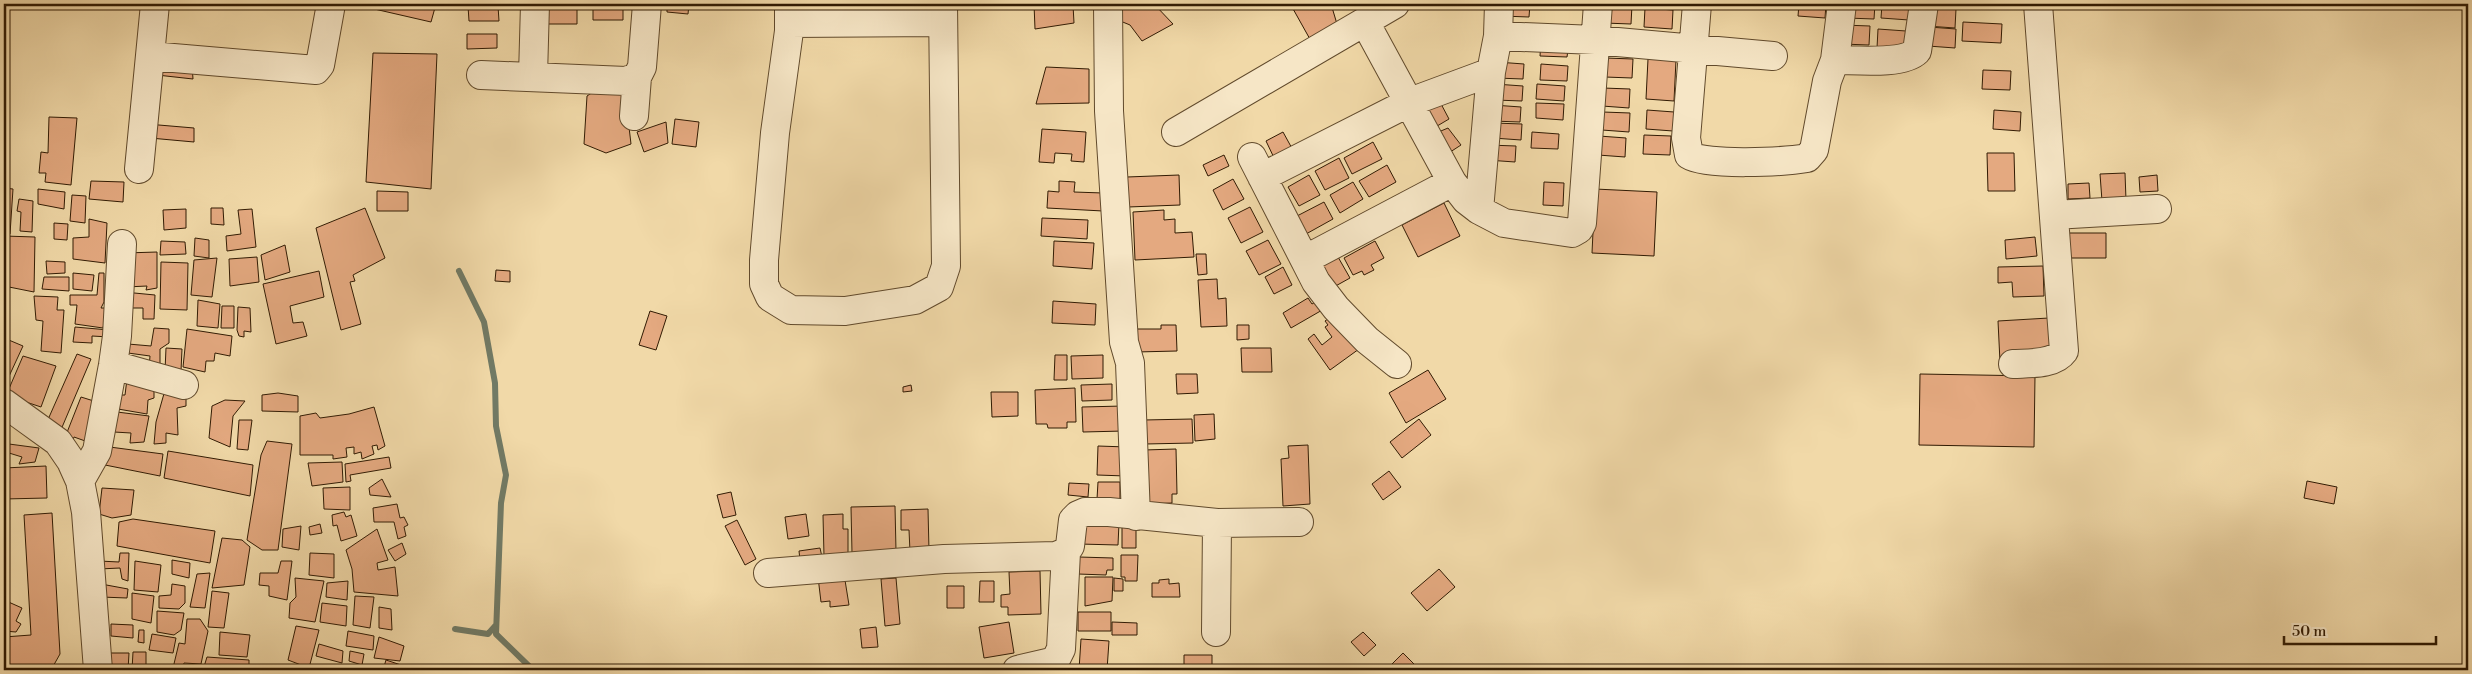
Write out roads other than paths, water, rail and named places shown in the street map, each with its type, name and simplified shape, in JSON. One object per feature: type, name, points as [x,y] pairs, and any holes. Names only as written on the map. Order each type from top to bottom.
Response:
[{"type":"street","points":[[139,170],[155,4]]},
{"type":"street","points":[[150,56],[316,70],[320,65],[331,4]]},
{"type":"street","points":[[533,76],[535,4]]},
{"type":"street","points":[[634,116],[637,77],[642,67],[647,4]]},
{"type":"street","points":[[1108,4],[1109,111],[1124,342],[1130,363],[1136,516]]},
{"type":"street","points":[[1176,132],[1396,4]]},
{"type":"street","points":[[1479,210],[1491,72],[1498,36],[1499,4]]},
{"type":"street","points":[[1365,22],[1452,182],[1466,200],[1479,210],[1504,223],[1572,233],[1579,229],[1582,223],[1598,4]]},
{"type":"street","points":[[1697,4],[1686,148],[1689,155],[1704,160],[1790,161],[1807,158],[1814,150],[1827,81],[1835,60],[1842,4]]},
{"type":"street","points":[[1835,60],[1900,59],[1912,56],[1917,51],[1924,4]]},
{"type":"street","points":[[2013,364],[2053,360],[2059,358],[2064,351],[2038,4]]},
{"type":"street","points":[[789,13],[943,13],[946,266],[939,287],[915,300],[845,310],[791,310],[770,297],[764,284],[764,260],[789,13]]},
{"type":"street","points":[[1498,36],[1595,40],[1773,56]]},
{"type":"street","points":[[1397,364],[1336,308],[1316,282],[1306,259],[1257,167],[1410,102],[1491,72]]},
{"type":"street","points":[[481,75],[626,81],[637,77]]},
{"type":"street","points":[[1306,259],[1452,182]]},
{"type":"street","points":[[2054,215],[2157,209]]},
{"type":"street","points":[[80,481],[97,451],[113,365],[117,336],[122,244]]},
{"type":"street","points":[[113,365],[184,385]]},
{"type":"street","points":[[4,403],[58,442],[72,461],[80,481],[86,512],[98,670]]},
{"type":"street","points":[[1017,670],[1055,661],[1061,649],[1066,552],[1070,546],[1073,520],[1078,514],[1085,512],[1109,512],[1217,523],[1299,522]]},
{"type":"street","points":[[1216,632],[1217,523]]},
{"type":"street","points":[[768,573],[944,559],[1056,556],[1066,552]]},
{"type":"waterway","points":[[459,271],[484,322],[495,383],[496,426],[506,475],[501,503],[496,634],[533,670]]},
{"type":"waterway","points":[[455,629],[488,634],[496,625]]}]
